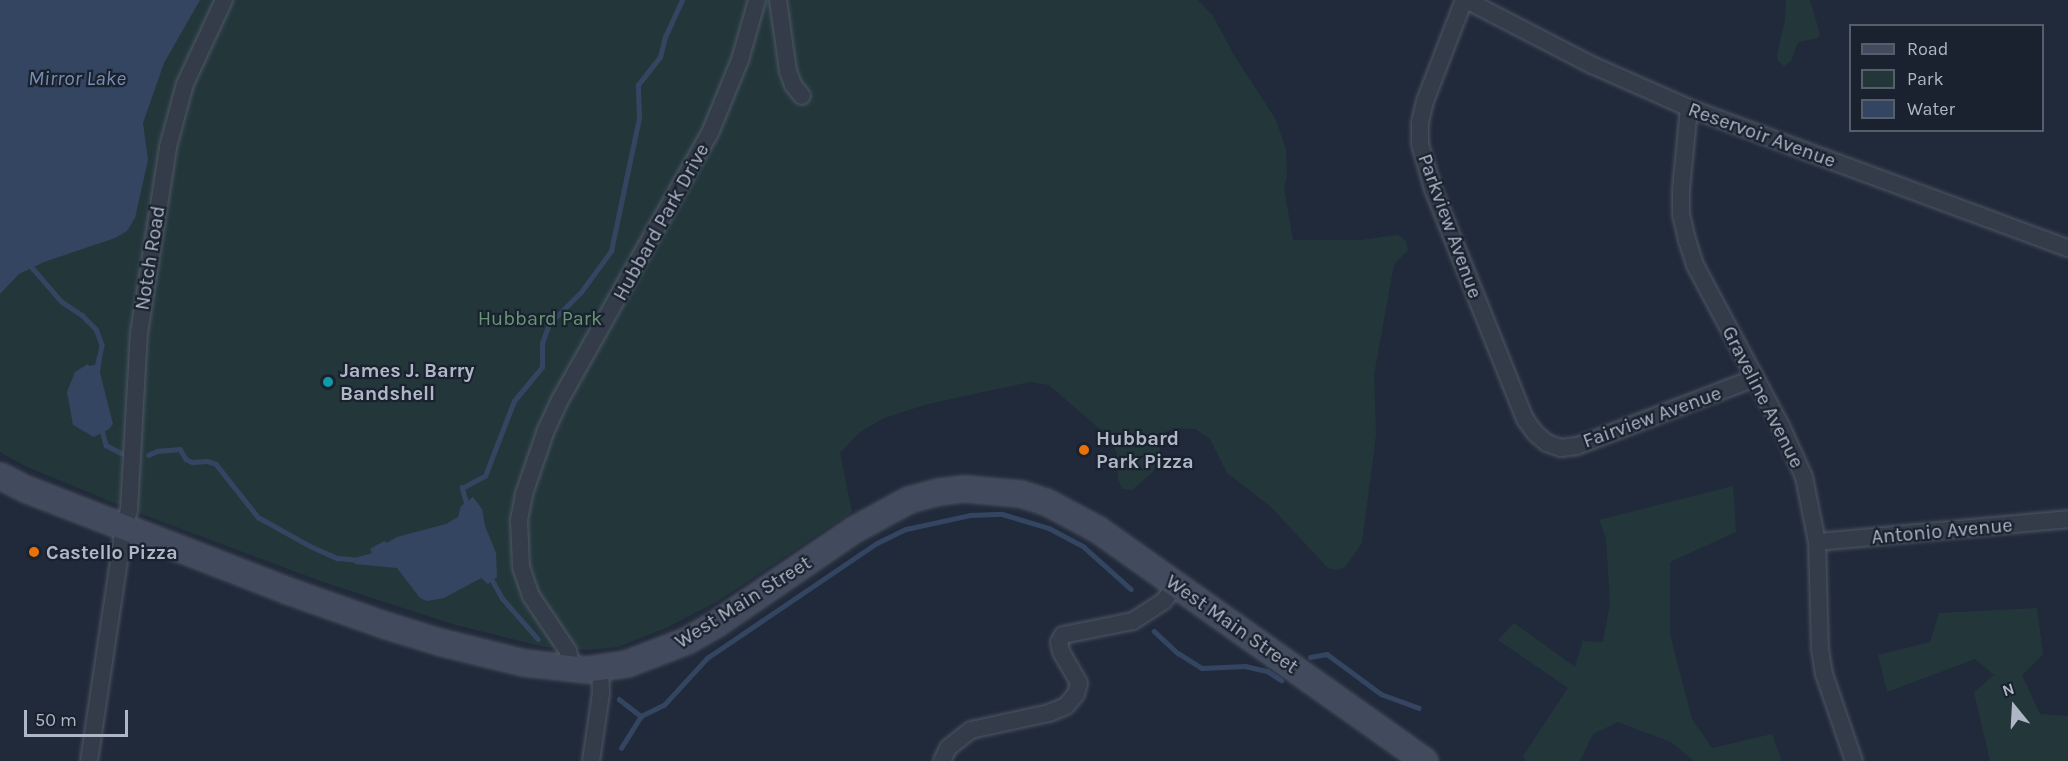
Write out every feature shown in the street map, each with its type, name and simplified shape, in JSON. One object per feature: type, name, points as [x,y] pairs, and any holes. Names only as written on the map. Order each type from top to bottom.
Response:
[{"type":"main road","name":"West Main Street","points":[[0,476],[28,490],[384,625],[439,642],[524,663],[573,670],[600,669],[638,661],[687,641],[718,623],[882,513],[909,500],[939,492],[992,489],[1021,494],[1048,503],[1097,529],[1425,761]]},
{"type":"street","name":"Notch Road","points":[[89,761],[130,495],[143,300],[168,147],[185,84],[224,0]]},
{"type":"street","name":"Hubbard Park Drive","points":[[573,670],[568,651],[531,596],[521,567],[519,520],[524,494],[542,440],[560,400],[710,133],[740,60],[757,0]]},
{"type":"street","points":[[778,0],[788,72],[793,85],[802,96]]},
{"type":"street","name":"Reservoir Avenue","points":[[1465,0],[1592,65],[1689,108],[2068,248]]},
{"type":"street","name":"Parkview Avenue","points":[[1465,0],[1425,100],[1419,122],[1420,144],[1433,189],[1525,419],[1535,434],[1547,443]]},
{"type":"street","name":"Graveline Avenue","points":[[1689,108],[1681,190],[1681,214],[1687,240],[1695,265],[1794,452],[1804,477],[1817,542],[1824,674],[1854,761]]},
{"type":"street","name":"Fairview Avenue","points":[[1547,443],[1561,448],[1577,446],[1755,378]]},
{"type":"street","name":"Antonio Avenue","points":[[1817,542],[2068,519]]},
{"type":"street","points":[[942,761],[948,748],[971,730],[1066,706],[1076,694],[1079,683],[1061,652],[1059,642],[1063,635],[1133,621],[1164,601],[1176,584]]},
{"type":"street","points":[[591,761],[601,693],[600,669]]},
{"type":"green space","name":"Hubbard Park","points":[[0,0],[1198,0],[1213,16],[1234,55],[1276,120],[1286,150],[1287,176],[1284,188],[1293,240],[1361,240],[1398,235],[1406,241],[1408,250],[1394,264],[1374,375],[1376,435],[1362,543],[1345,567],[1336,570],[1328,568],[1270,506],[1227,473],[1210,439],[1195,429],[1176,428],[1165,432],[1153,472],[1132,490],[1122,489],[1118,480],[1117,453],[1108,436],[1049,385],[1030,382],[928,404],[884,418],[860,432],[840,453],[852,512],[720,600],[666,628],[618,647],[590,650],[544,647],[456,625],[323,582],[133,511],[25,466],[0,452]]},
{"type":"green space","points":[[1786,0],[1810,0],[1820,34],[1818,38],[1798,42],[1791,61],[1784,66],[1777,60],[1777,55],[1785,20]]},
{"type":"green space","points":[[1733,486],[1736,532],[1670,562],[1670,635],[1692,719],[1712,748],[1772,734],[1782,761],[1694,761],[1671,742],[1618,722],[1593,734],[1580,761],[1526,761],[1523,756],[1568,688],[1498,640],[1514,623],[1575,667],[1583,641],[1603,642],[1610,603],[1606,538],[1599,520]]},
{"type":"green space","points":[[2037,608],[2043,654],[2022,675],[2040,714],[2068,716],[2068,761],[1990,761],[1974,692],[1994,675],[1975,659],[1887,692],[1878,655],[1930,642],[1939,613]]},
{"type":"water","name":"Mirror Lake","points":[[0,0],[200,0],[164,63],[143,123],[148,160],[135,218],[127,231],[115,238],[44,262],[19,274],[0,294]]},
{"type":"water","points":[[97,356],[102,357],[100,373],[113,424],[109,429],[94,437],[73,425],[67,392],[75,372],[88,364],[89,366],[95,365]]},
{"type":"water","points":[[473,497],[482,509],[485,526],[496,553],[497,577],[488,584],[481,578],[444,598],[427,601],[420,598],[397,568],[355,564],[355,558],[372,553],[370,549],[384,541],[387,543],[397,537],[446,524],[458,517],[461,506]]},
{"type":"waterway","points":[[467,507],[462,488],[485,476],[514,401],[542,367],[542,343],[549,324],[581,292],[611,251],[639,118],[638,85],[660,57],[665,37],[682,0]]},
{"type":"waterway","points":[[29,264],[62,302],[82,315],[96,329],[102,345],[99,360]]},
{"type":"waterway","points":[[102,430],[106,445],[125,455]]},
{"type":"waterway","points":[[148,455],[157,451],[180,449],[186,459],[192,462],[207,461],[216,464],[258,517],[337,558],[360,560]]},
{"type":"waterway","points":[[621,748],[641,716],[664,705],[707,658],[877,543],[906,529],[970,515],[1002,514],[1049,528],[1084,547],[1131,589]]},
{"type":"waterway","points":[[490,576],[503,599],[538,639]]},
{"type":"waterway","points":[[1154,631],[1178,653],[1202,668],[1245,666],[1267,671],[1281,680]]},
{"type":"waterway","points":[[1310,657],[1327,654],[1381,694],[1419,708]]},
{"type":"waterway","points":[[619,699],[641,716]]},
{"type":"place","name":"James J. Barry Bandshell","points":[[328,382]]},
{"type":"place","name":"Hubbard Park Pizza","points":[[1084,450]]},
{"type":"place","name":"Castello Pizza","points":[[34,552]]}]
